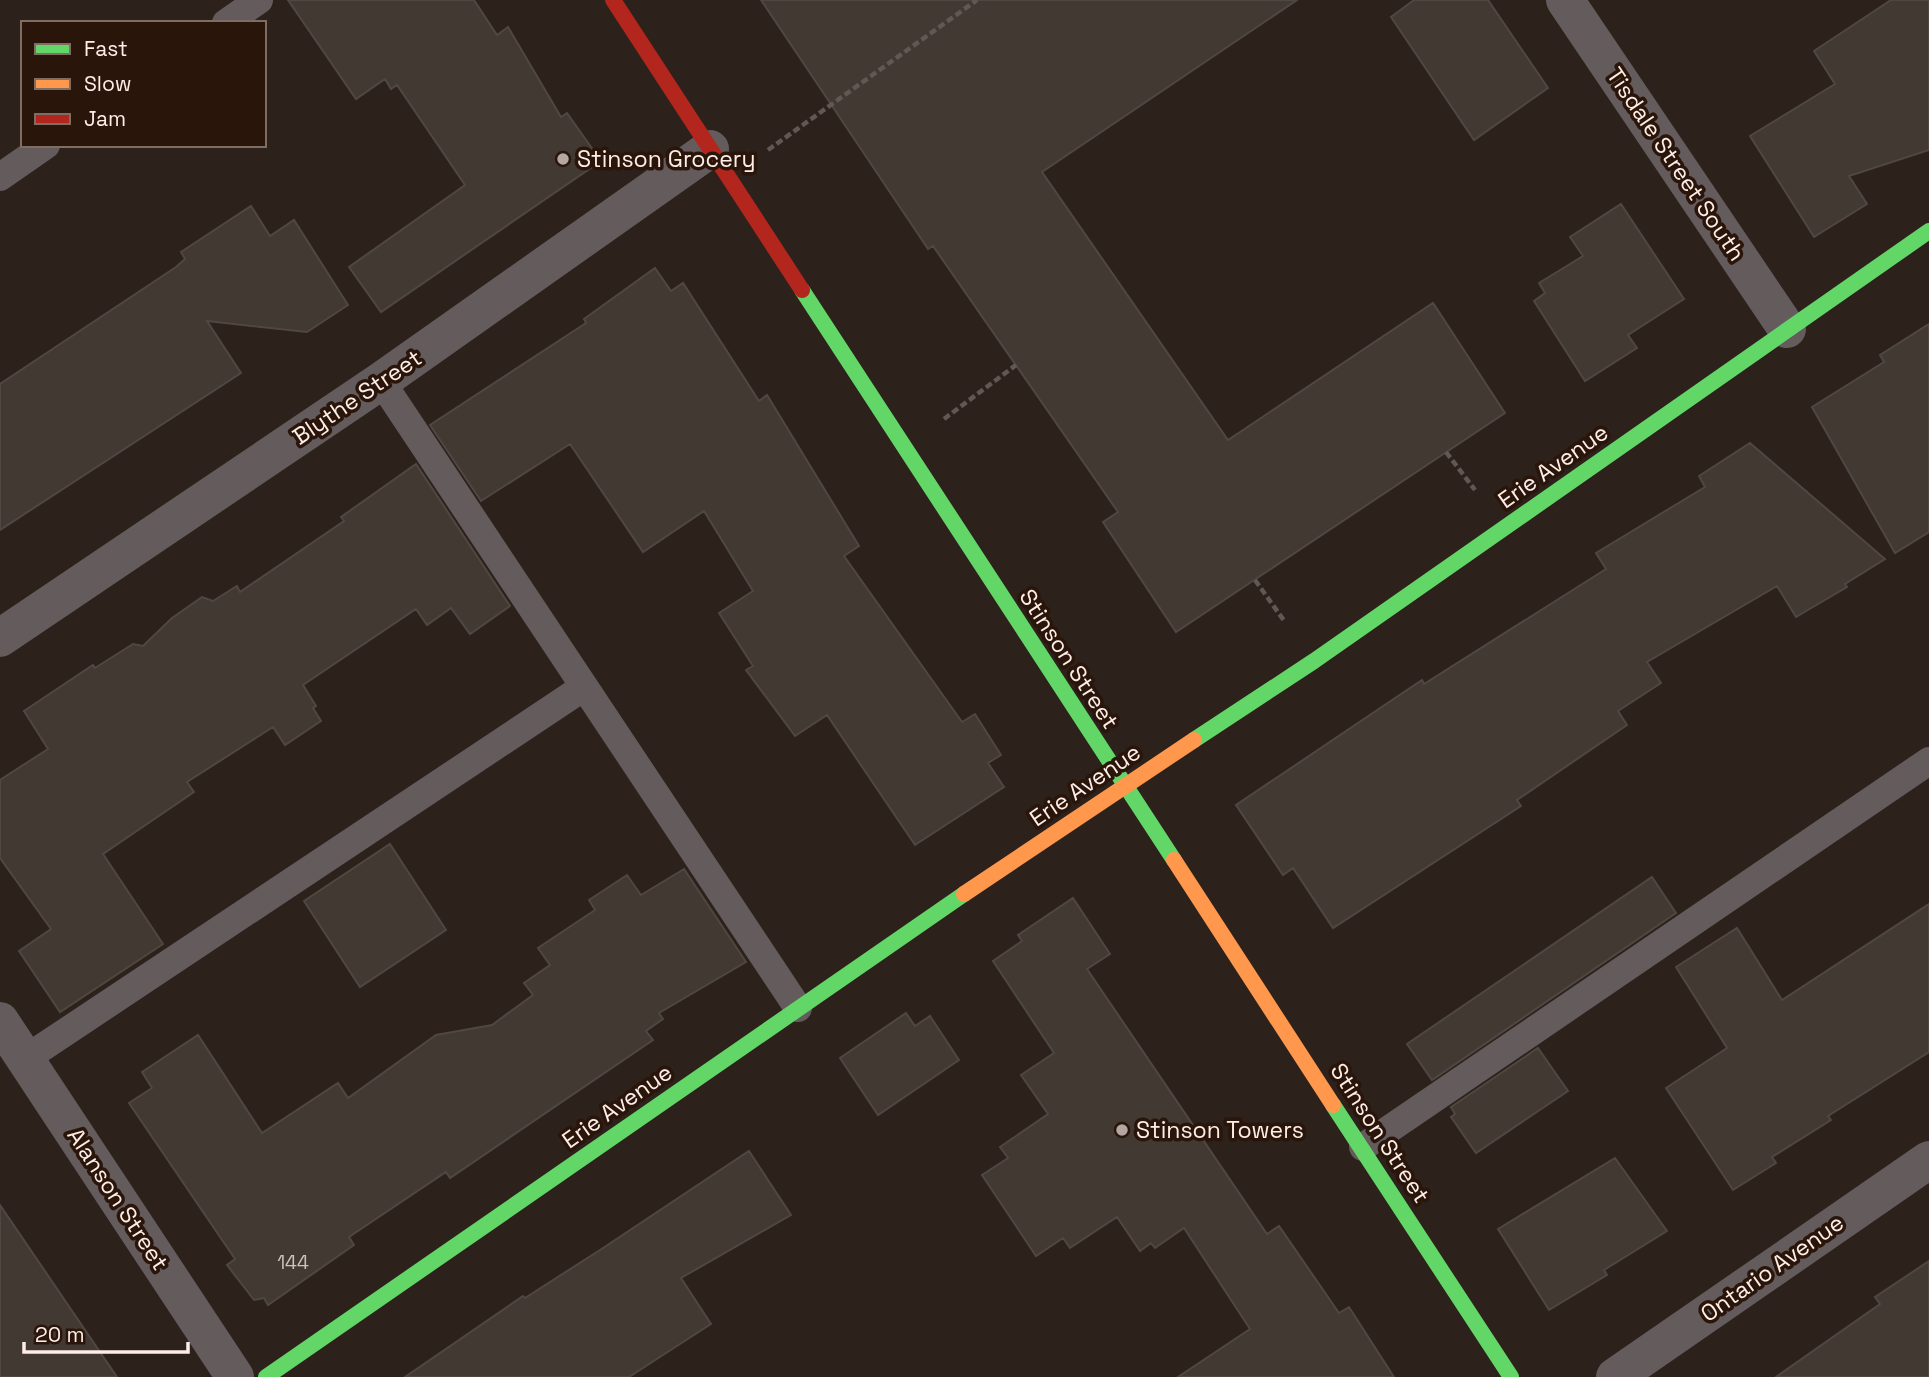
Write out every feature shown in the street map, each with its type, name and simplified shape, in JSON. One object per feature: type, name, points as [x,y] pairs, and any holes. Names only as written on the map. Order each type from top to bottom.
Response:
[{"type":"street","name":"Stinson Street","points":[[613,0],[1511,1377]]},
{"type":"street","name":"Tisdale Street South","points":[[1565,0],[1787,329]]},
{"type":"street","name":"Blythe Street","points":[[0,638],[381,381],[719,164]]},
{"type":"street","name":"Erie Avenue","points":[[266,1377],[798,1008],[1125,785],[1325,653],[1929,231]]},
{"type":"street","name":"Alanson Street","points":[[0,1021],[235,1377]]},
{"type":"street","name":"Ontario Avenue","points":[[1615,1377],[1929,1160]]},
{"type":"lane","points":[[229,21],[259,0]]},
{"type":"lane","points":[[0,177],[43,147]]},
{"type":"lane","points":[[381,381],[798,1008]]},
{"type":"lane","points":[[25,1059],[584,687]]},
{"type":"lane","points":[[1363,1147],[1929,761]]},
{"type":"path","points":[[719,164],[977,0]]},
{"type":"path","points":[[904,450],[1016,365]]},
{"type":"building","points":[[288,0],[474,0],[497,35],[508,27],[561,117],[567,113],[601,161],[381,312],[349,267],[465,185],[397,85],[391,89],[385,79],[356,99]]},
{"type":"building","points":[[761,0],[1297,0],[1042,172],[1228,440],[1433,303],[1505,413],[1176,632],[1103,522],[1118,512],[933,246],[928,249]]},
{"type":"building","points":[[1414,0],[1488,0],[1548,88],[1474,140],[1391,17]]},
{"type":"building","points":[[1891,0],[1929,0],[1929,150],[1849,176],[1867,204],[1814,237],[1750,136],[1835,84],[1814,51]]},
{"type":"building","points":[[1621,204],[1684,299],[1628,335],[1637,348],[1585,381],[1534,301],[1545,293],[1539,283],[1583,256],[1570,237]]},
{"type":"building","points":[[251,206],[270,236],[294,220],[348,305],[307,332],[207,321],[241,373],[0,530],[0,384],[176,267],[185,259],[181,252]]},
{"type":"building","points":[[655,268],[671,291],[683,283],[759,401],[767,395],[859,546],[844,556],[962,722],[975,714],[1001,755],[988,763],[1004,787],[915,845],[827,715],[795,736],[746,670],[753,666],[719,613],[753,591],[704,511],[643,552],[570,444],[481,501],[430,425],[586,323],[584,319]]},
{"type":"building","points":[[1929,324],[1929,532],[1895,553],[1812,407],[1884,362],[1880,355]]},
{"type":"building","points":[[1750,443],[1885,559],[1845,584],[1847,587],[1796,617],[1777,586],[1647,662],[1661,683],[1618,711],[1627,725],[1517,800],[1521,806],[1333,928],[1293,868],[1283,875],[1236,805],[1422,680],[1424,684],[1606,569],[1596,553],[1705,487],[1699,476]]},
{"type":"building","points":[[416,464],[510,606],[470,634],[451,608],[427,625],[416,609],[303,685],[316,706],[313,708],[321,721],[285,745],[273,727],[187,782],[194,792],[103,854],[163,944],[60,1012],[19,951],[51,929],[0,858],[0,780],[48,749],[24,711],[93,665],[95,668],[133,644],[143,646],[172,618],[202,597],[213,601],[237,586],[240,592],[344,521],[341,517]]},
{"type":"building","points":[[390,844],[446,930],[360,987],[304,901]]},
{"type":"building","points":[[684,869],[746,962],[659,1013],[663,1019],[646,1031],[653,1040],[450,1178],[446,1172],[349,1237],[354,1245],[268,1305],[264,1298],[254,1300],[227,1265],[235,1259],[129,1103],[152,1088],[142,1072],[198,1035],[262,1133],[338,1083],[348,1098],[436,1035],[492,1025],[533,995],[524,983],[550,965],[538,948],[595,910],[589,900],[627,875],[641,895]]},
{"type":"building","points":[[1652,877],[1676,913],[1432,1080],[1407,1044]]},
{"type":"building","points":[[1073,898],[1110,954],[1087,969],[1267,1234],[1279,1226],[1339,1313],[1349,1307],[1394,1377],[1178,1377],[1250,1329],[1184,1228],[1155,1248],[1151,1243],[1140,1251],[1117,1217],[1070,1248],[1063,1238],[1036,1256],[982,1175],[1008,1158],[1000,1147],[1048,1114],[1021,1075],[1054,1053],[993,961],[1022,941],[1018,935]]},
{"type":"building","points":[[1929,904],[1929,1052],[1828,1116],[1831,1120],[1772,1157],[1776,1163],[1733,1190],[1666,1088],[1727,1048],[1676,967],[1737,928],[1782,1000]]},
{"type":"building","points":[[906,1013],[915,1026],[930,1016],[959,1060],[878,1115],[840,1058]]},
{"type":"building","points":[[1538,1048],[1568,1091],[1476,1153],[1451,1117],[1455,1114],[1451,1107]]},
{"type":"building","points":[[749,1151],[791,1215],[681,1278],[711,1324],[629,1377],[405,1377],[523,1296],[525,1298],[600,1250]]},
{"type":"building","points":[[1615,1158],[1667,1231],[1604,1270],[1607,1275],[1549,1310],[1498,1229]]},
{"type":"building","points":[[0,1205],[49,1277],[117,1377],[0,1377]]},
{"type":"building","points":[[1929,1261],[1929,1377],[1776,1377],[1880,1304],[1875,1297]]},
{"type":"traffic: fast","points":[[1194,740],[1314,661],[1929,231]]},
{"type":"traffic: fast","points":[[802,290],[1174,860]]},
{"type":"traffic: fast","points":[[266,1377],[964,894]]},
{"type":"traffic: fast","points":[[1333,1105],[1511,1377]]},
{"type":"traffic: slow","points":[[964,894],[1194,740]]},
{"type":"traffic: slow","points":[[1174,860],[1333,1105]]},
{"type":"traffic: jam","points":[[613,0],[802,290]]},
{"type":"place","name":"Stinson Grocery","points":[[563,159]]},
{"type":"place","name":"Stinson Towers","points":[[1122,1130]]}]
